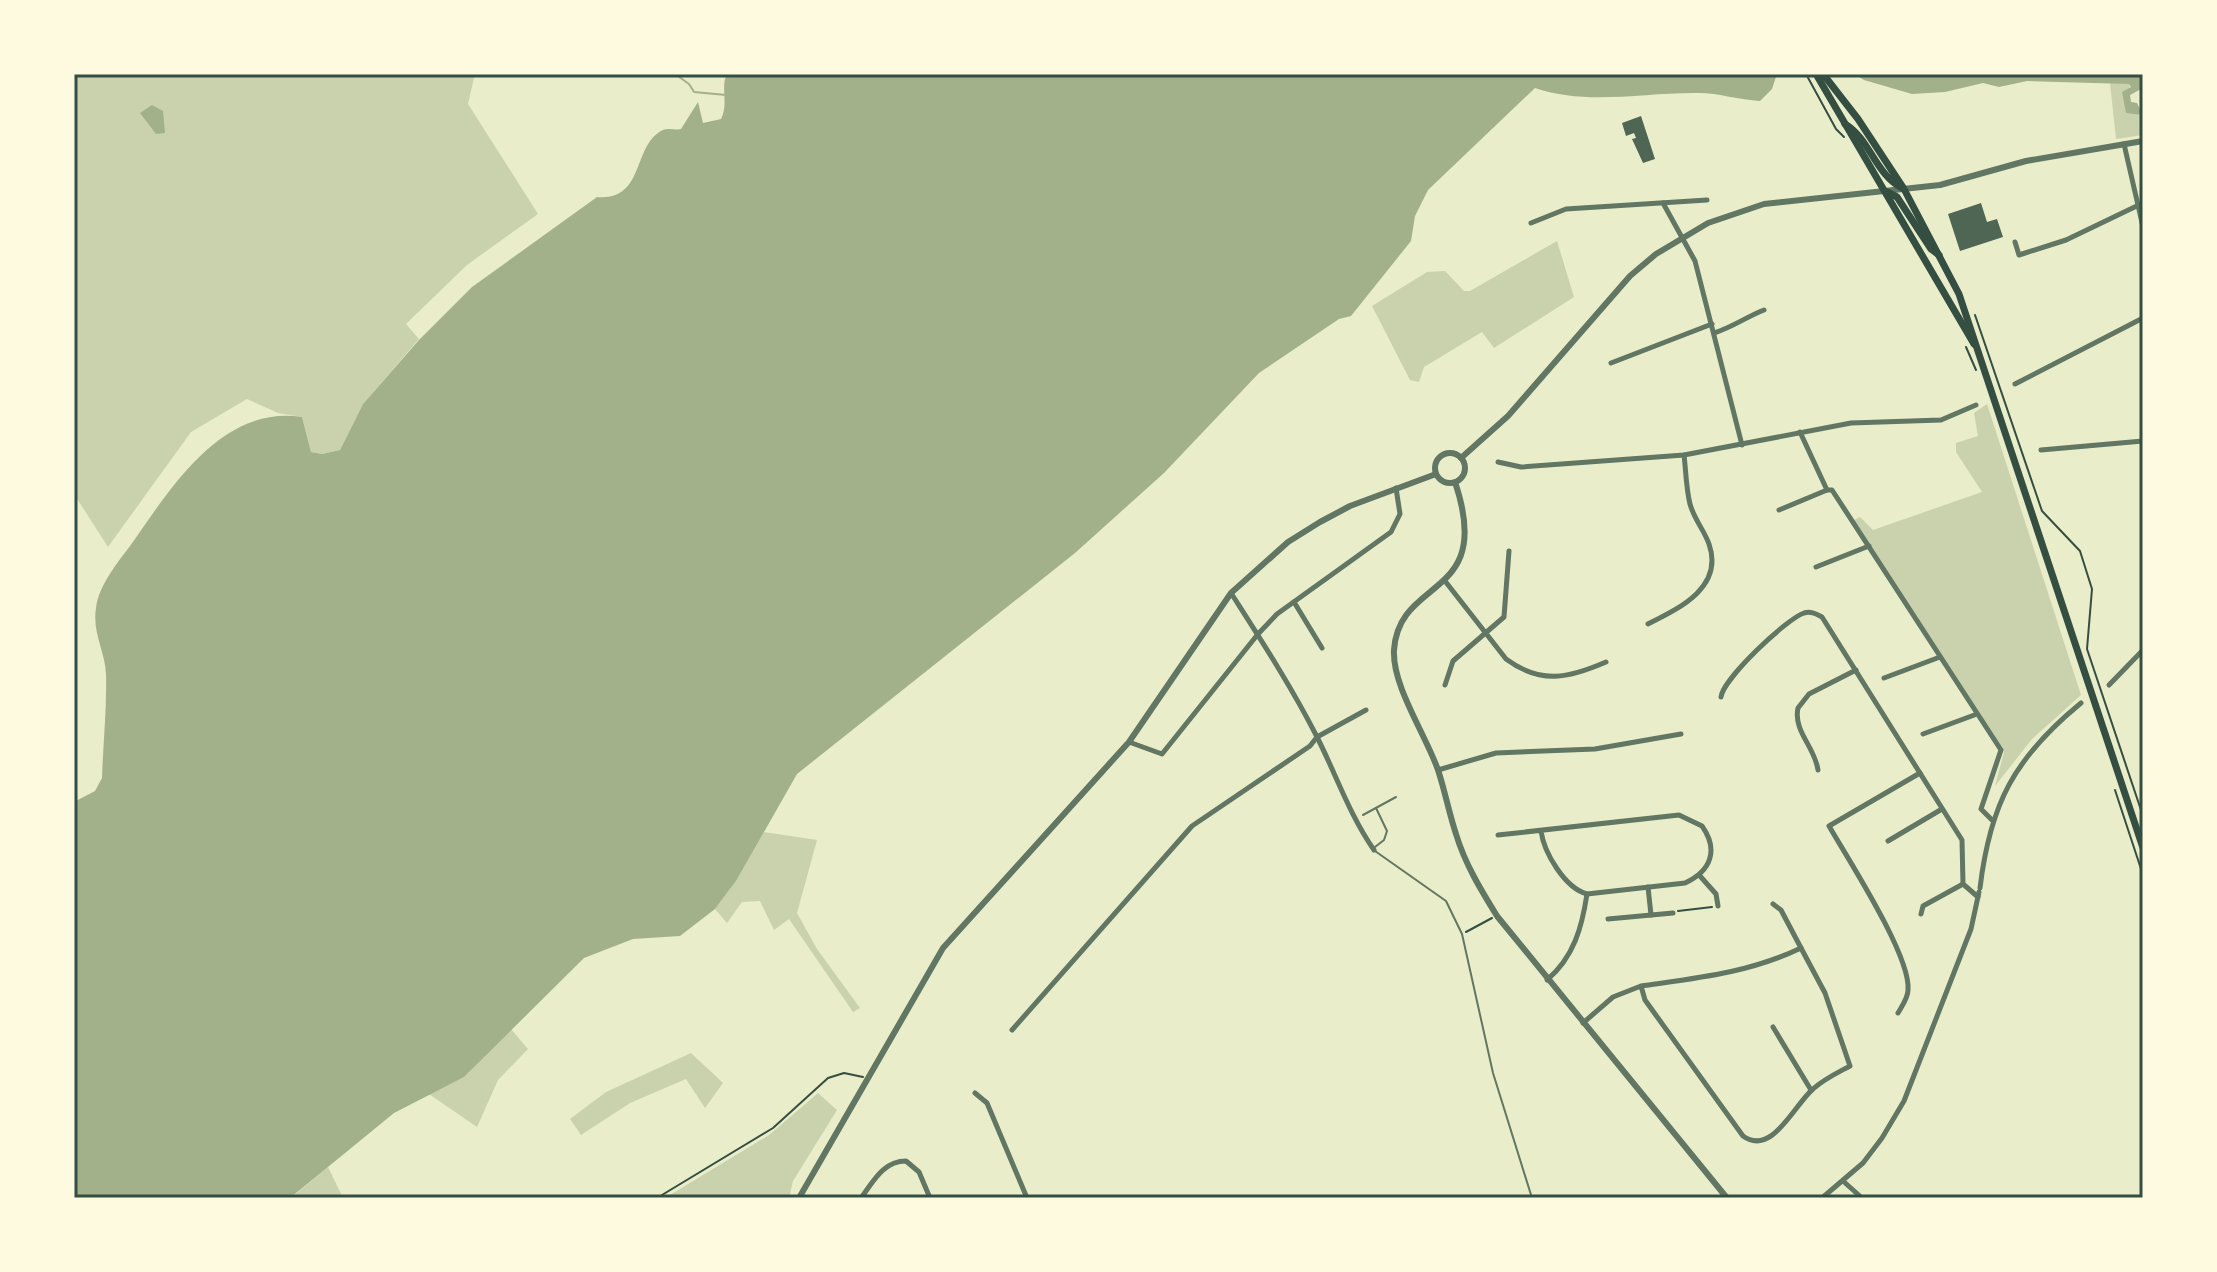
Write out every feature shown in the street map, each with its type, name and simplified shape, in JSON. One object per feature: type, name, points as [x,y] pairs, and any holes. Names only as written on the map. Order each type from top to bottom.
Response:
[{"type":"main road","points":[[1816,74],[1982,358]]},
{"type":"main road","points":[[1823,74],[1858,119],[1904,189],[1959,294],[2143,848]]},
{"type":"main road","points":[[1843,123],[1853,128],[1884,175],[1904,189]]},
{"type":"main road","points":[[1885,191],[1897,197],[1931,249],[1940,256]]},
{"type":"street","points":[[1461,458],[1508,416],[1630,276],[1683,236],[1764,204],[1940,185],[2026,161],[2143,141]]},
{"type":"street","points":[[2124,144],[2143,227]]},
{"type":"street","points":[[1531,223],[1566,209],[1707,200]]},
{"type":"street","points":[[1663,203],[1695,261],[1742,445]]},
{"type":"street","points":[[2015,242],[2019,255],[2066,240],[2140,204]]},
{"type":"street","points":[[1714,333],[1740,324],[1745,317],[1764,310]]},
{"type":"street","points":[[2015,384],[2143,318]]},
{"type":"street","points":[[1611,363],[1712,324]]},
{"type":"street","points":[[1498,462],[1521,467],[1684,455],[1887,419],[1941,420],[1976,405]]},
{"type":"street","points":[[1800,432],[1827,490]]},
{"type":"street","points":[[2041,450],[2143,441]]},
{"type":"street","points":[[1453,453],[1461,458],[1465,472],[1455,482],[1442,481],[1436,474],[1435,465],[1443,454],[1453,453]]},
{"type":"street","points":[[1648,624],[1687,604],[1699,592],[1710,571],[1708,541],[1690,504],[1684,455]]},
{"type":"street","points":[[799,1198],[866,1079],[958,927],[1129,742],[1231,593],[1288,542],[1350,506],[1436,474]]},
{"type":"street","points":[[1455,482],[1467,530],[1459,562],[1445,581],[1412,610],[1399,630],[1394,649],[1397,674],[1438,770],[1457,837],[1474,877],[1497,916],[1727,1198]]},
{"type":"street","points":[[1129,742],[1162,754],[1258,634],[1294,602],[1391,532],[1400,514],[1396,487]]},
{"type":"street","points":[[1779,510],[1832,490],[2001,750],[1981,809],[1992,820]]},
{"type":"street","points":[[1816,567],[1869,546]]},
{"type":"street","points":[[1445,685],[1453,661],[1499,624],[1508,607],[1509,551]]},
{"type":"street","points":[[1445,581],[1506,659],[1534,675],[1561,678],[1606,662]]},
{"type":"street","points":[[1231,593],[1317,737],[1356,825],[1373,849]]},
{"type":"street","points":[[1294,602],[1322,648]]},
{"type":"street","points":[[1721,697],[1725,681],[1786,625],[1808,612],[1822,617],[1962,840],[1963,884]]},
{"type":"street","points":[[2109,685],[2143,650]]},
{"type":"street","points":[[1884,678],[1940,657]]},
{"type":"street","points":[[1818,770],[1813,748],[1798,727],[1798,708],[1809,694],[1856,670]]},
{"type":"street","points":[[1822,1198],[1843,1181],[1882,1138],[1904,1101],[1971,929],[1992,820],[2025,760],[2081,703]]},
{"type":"street","points":[[1012,1030],[1192,826],[1310,746],[1317,737],[1366,710]]},
{"type":"street","points":[[1923,734],[1977,714]]},
{"type":"street","points":[[1438,770],[1496,753],[1595,749],[1681,734]]},
{"type":"street","points":[[1898,1013],[1908,993],[1908,980],[1892,939],[1829,826],[1920,773]]},
{"type":"street","points":[[1888,841],[1942,809]]},
{"type":"street","points":[[1498,835],[1679,815],[1702,826],[1710,837],[1709,864],[1700,876],[1685,883],[1587,894],[1580,892],[1555,866],[1546,851],[1541,831]]},
{"type":"street","points":[[1700,876],[1716,894],[1718,906]]},
{"type":"street","points":[[1963,884],[1979,893]]},
{"type":"street","points":[[1921,914],[1923,906],[1963,884]]},
{"type":"street","points":[[1648,887],[1651,915]]},
{"type":"street","points":[[1547,980],[1560,969],[1571,951],[1581,929],[1587,894]]},
{"type":"street","points":[[1641,986],[1645,1000],[1743,1136],[1752,1142],[1761,1142],[1776,1133],[1811,1090],[1850,1066],[1825,993],[1781,910],[1773,904]]},
{"type":"street","points":[[1608,919],[1673,913]]},
{"type":"street","points":[[1583,1024],[1613,997],[1641,986],[1734,973],[1769,964],[1801,948]]},
{"type":"street","points":[[1773,1027],[1811,1090]]},
{"type":"street","points":[[975,1093],[987,1103],[1027,1198]]},
{"type":"street","points":[[861,1198],[882,1170],[897,1161],[906,1161],[919,1172],[930,1198]]},
{"type":"street","points":[[1843,1181],[1862,1198]]},
{"type":"lane","points":[[1363,815],[1396,797]]},
{"type":"lane","points":[[1376,808],[1386,836],[1373,849],[1446,901],[1462,934],[1493,1073],[1532,1198]]},
{"type":"path","points":[[1806,74],[1836,129],[1847,140]]},
{"type":"path","points":[[1971,307],[2042,511],[2080,551],[2092,589],[2087,649],[2143,816]]},
{"type":"path","points":[[1962,339],[1980,380]]},
{"type":"path","points":[[2114,786],[2143,875]]},
{"type":"path","points":[[1673,913],[1718,906]]},
{"type":"path","points":[[1462,934],[1497,916]]},
{"type":"path","points":[[657,1198],[773,1128],[828,1078],[844,1073],[866,1079]]},
{"type":"shaded area","points":[[74,74],[470,74],[474,78],[468,104],[538,214],[467,265],[406,324],[419,339],[363,404],[340,450],[322,454],[311,452],[302,417],[278,413],[247,399],[191,432],[108,547],[74,494]]},
{"type":"shaded area","points":[[727,74],[1777,74],[1772,89],[1760,101],[1699,93],[1575,96],[1535,88],[1428,190],[1415,216],[1411,241],[1351,316],[1339,319],[1259,373],[1164,473],[1075,553],[797,774],[736,881],[715,909],[680,936],[633,939],[584,958],[464,1077],[394,1113],[290,1198],[74,1198],[74,802],[95,791],[102,778],[106,674],[95,617],[106,580],[184,473],[204,452],[248,423],[274,416],[302,417],[311,452],[322,454],[340,450],[363,404],[419,340],[472,287],[597,197],[612,196],[622,191],[630,183],[650,141],[664,130],[681,129],[698,102],[703,123],[721,119]]},
{"type":"shaded area","points":[[1854,74],[2143,74],[2143,88],[2130,95],[2131,102],[2137,103],[2143,115],[2126,113],[2122,92],[2131,87],[2129,84],[2027,81],[1999,87],[1983,83],[1945,92],[1912,94],[1864,80]]},
{"type":"shaded area","points":[[2110,83],[2130,84],[2126,112],[2143,115],[2143,135],[2116,139]]},
{"type":"shaded area","points":[[152,105],[163,111],[165,133],[156,134],[140,113]]},
{"type":"shaded area","points":[[1557,241],[1574,297],[1494,348],[1482,332],[1424,367],[1419,382],[1410,380],[1372,306],[1427,272],[1445,271],[1464,291],[1470,291]]},
{"type":"shaded area","points":[[1987,404],[2081,695],[2032,739],[1995,786],[2004,752],[1854,520],[1860,517],[1873,530],[1982,492],[1956,452],[1956,443],[1978,436],[1974,413]]},
{"type":"shaded area","points":[[764,832],[817,840],[797,913],[817,949],[860,1008],[853,1012],[789,919],[774,930],[760,901],[742,902],[727,923],[715,909],[736,881]]},
{"type":"shaded area","points":[[511,1029],[528,1049],[498,1080],[477,1127],[429,1094],[464,1077]]},
{"type":"shaded area","points":[[691,1053],[723,1083],[705,1108],[686,1079],[630,1103],[581,1135],[570,1119],[606,1092]]},
{"type":"shaded area","points":[[818,1093],[837,1110],[793,1181],[789,1198],[665,1198],[769,1135]]},
{"type":"shaded area","points":[[328,1167],[342,1196],[291,1198]]},
{"type":"building","points":[[1641,116],[1655,159],[1643,163],[1632,139],[1636,138],[1634,133],[1626,136],[1622,123]]},
{"type":"building","points":[[1981,203],[1987,222],[1997,219],[2003,237],[1960,251],[1948,214]]},
{"type":"waterway","points":[[675,74],[694,92],[726,95]]}]
